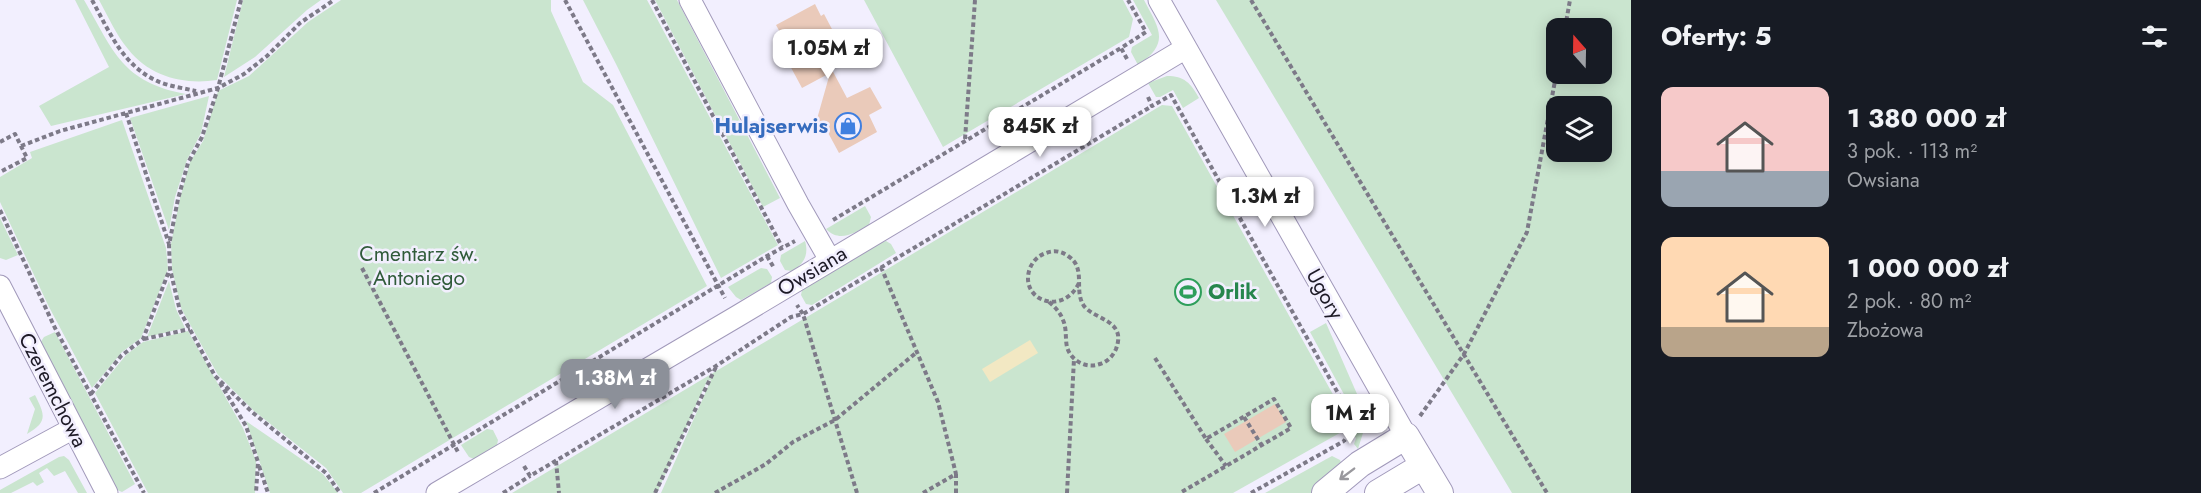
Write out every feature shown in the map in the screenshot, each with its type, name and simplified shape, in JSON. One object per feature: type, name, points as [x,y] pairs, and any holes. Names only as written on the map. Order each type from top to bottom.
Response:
[{"type":"street","points":[[690,0],[830,260]]},
{"type":"street","name":"Ugory","points":[[1159,0],[1440,493]]},
{"type":"street","name":"Owsiana","points":[[437,493],[1186,48]]},
{"type":"street","name":"Czeremchowa","points":[[0,286],[107,493]]},
{"type":"street","points":[[0,468],[72,429]]},
{"type":"street","points":[[1325,493],[1360,464],[1406,436]]},
{"type":"street","points":[[1378,493],[1423,466]]},
{"type":"path","points":[[92,0],[121,53],[138,69],[155,80],[199,92]]},
{"type":"path","points":[[241,0],[218,88],[202,137],[188,163],[178,199],[169,245],[170,269],[180,311],[215,376],[246,426],[268,493]]},
{"type":"path","points":[[21,146],[60,131],[218,88],[244,74],[267,56],[300,23],[334,0]]},
{"type":"path","points":[[565,0],[736,317]]},
{"type":"path","points":[[652,0],[782,247]]},
{"type":"path","points":[[965,140],[975,0]]},
{"type":"path","points":[[374,493],[718,285],[1146,32],[1128,0]]},
{"type":"path","points":[[1251,0],[1547,493]]},
{"type":"path","points":[[1567,18],[1570,0]]},
{"type":"path","points":[[1121,48],[1152,106]]},
{"type":"path","points":[[1406,436],[1464,354],[1527,232],[1554,84]]},
{"type":"path","points":[[857,493],[803,314],[1171,95],[1355,427],[1344,441],[1251,493]]},
{"type":"path","points":[[126,114],[169,245]]},
{"type":"path","points":[[0,142],[15,134],[27,159],[0,172]]},
{"type":"path","points":[[0,210],[55,328],[144,493]]},
{"type":"path","points":[[1067,493],[1074,359],[1066,344],[1066,327],[1062,317],[1049,302],[1034,293],[1028,277],[1034,261],[1040,255],[1058,251],[1073,259],[1078,266],[1081,297],[1085,306],[1107,319],[1113,326],[1118,341],[1112,356],[1098,365],[1081,363],[1074,359]]},
{"type":"path","points":[[881,267],[939,402],[956,474],[956,493]]},
{"type":"path","points":[[362,268],[453,445],[471,472]]},
{"type":"path","points":[[143,339],[170,269]]},
{"type":"path","points":[[1049,302],[1064,300],[1071,296],[1079,284]]},
{"type":"path","points":[[91,394],[121,356],[143,339],[190,328]]},
{"type":"path","points":[[715,493],[766,464],[793,442],[835,420],[917,352]]},
{"type":"path","points":[[1155,358],[1206,439],[1226,466]]},
{"type":"path","points":[[655,493],[716,366]]},
{"type":"path","points":[[215,376],[252,412],[326,473],[340,493]]},
{"type":"path","points":[[1180,493],[1291,428],[1274,399],[1206,439]]},
{"type":"path","points":[[1244,417],[1262,446]]},
{"type":"path","points":[[1344,441],[1360,464]]},
{"type":"path","points":[[556,461],[559,493]]},
{"type":"path","points":[[256,493],[258,462]]},
{"type":"path","points":[[923,493],[956,474]]},
{"type":"path","points":[[503,493],[530,476]]},
{"type":"green space","points":[[75,0],[84,0],[113,49],[134,73],[147,82],[164,89],[186,94],[51,126],[39,106],[109,67]]},
{"type":"green space","points":[[99,0],[237,0],[217,80],[180,80],[168,77],[147,66],[137,59],[124,44]]},
{"type":"green space","points":[[243,0],[321,0],[255,57],[224,77]]},
{"type":"green space","name":"Cmentarz św. Antoniego","points":[[341,0],[551,0],[551,11],[583,82],[613,105],[707,286],[361,493],[343,493],[326,468],[254,411],[218,375],[181,308],[172,269],[171,244],[180,198],[190,162],[203,141],[218,91],[249,76],[308,22]]},
{"type":"green space","points":[[583,0],[647,0],[778,245],[721,278]]},
{"type":"green space","points":[[655,0],[677,0],[780,198],[763,207]]},
{"type":"green space","points":[[864,0],[1123,0],[1133,19],[1129,37],[943,147]]},
{"type":"green space","points":[[1133,0],[1144,0],[1158,28],[1159,36],[1155,50],[1138,65],[1131,52],[1132,47],[1152,35]]},
{"type":"green space","points":[[1216,0],[1631,0],[1631,493],[1512,493]]},
{"type":"green space","points":[[1167,76],[1178,77],[1186,81],[1199,98],[1183,108],[1173,90],[1156,97],[1148,83]]},
{"type":"green space","points":[[209,96],[201,133],[187,160],[175,197],[169,230],[130,118]]},
{"type":"green space","points":[[1162,105],[1172,106],[1345,416],[1344,420],[1347,421],[1345,430],[1233,493],[661,493],[711,380],[707,381],[657,493],[512,493]]},
{"type":"green space","points":[[1031,107],[1037,117],[1036,124],[1010,140],[1002,138],[997,128]]},
{"type":"green space","points":[[122,120],[166,248],[168,269],[141,338],[122,352],[92,388],[48,305],[0,202],[0,177],[32,158],[30,152]]},
{"type":"green space","points":[[865,206],[871,217],[869,225],[842,236],[826,229]]},
{"type":"green space","points":[[0,218],[18,255],[6,260],[0,258]]},
{"type":"green space","points":[[805,241],[806,255],[800,265],[792,271],[785,270],[780,261],[781,255]]},
{"type":"green space","points":[[886,241],[891,244],[896,253],[812,305],[806,304],[801,295],[802,290]]},
{"type":"green space","points":[[761,268],[767,269],[772,277],[771,283],[741,300],[736,297],[728,287]]},
{"type":"green space","points":[[169,281],[176,309],[185,328],[147,337]]},
{"type":"green space","points":[[1326,323],[1364,410],[1366,423],[1358,449],[1354,444],[1356,438],[1353,435],[1359,422],[1310,332]]},
{"type":"green space","points":[[188,331],[243,428],[256,461],[255,493],[148,493],[95,393],[126,355],[143,342]]},
{"type":"green space","points":[[55,332],[135,484],[122,492],[115,489],[40,343],[44,337]]},
{"type":"green space","points":[[35,395],[43,418],[39,426],[27,434],[35,409],[29,398]]},
{"type":"green space","points":[[246,421],[323,474],[338,493],[270,493]]},
{"type":"green space","points":[[487,429],[493,430],[498,440],[497,445],[474,459],[469,457],[461,445]]},
{"type":"green space","points":[[64,456],[69,460],[87,493],[78,493],[65,471],[54,476],[47,468],[39,473],[44,482],[37,486],[33,482],[11,493],[0,493],[0,490]]},
{"type":"green space","points":[[1332,456],[1340,460],[1343,467],[1313,493],[1265,493]]},
{"type":"sand","points":[[1030,340],[1038,353],[990,382],[982,369]]},
{"type":"building","points":[[815,4],[821,16],[824,14],[833,31],[830,33],[836,44],[822,51],[847,98],[870,87],[882,108],[869,115],[877,132],[839,153],[826,129],[817,119],[830,73],[802,88],[788,62],[795,59],[776,25]]},
{"type":"building","points":[[1275,404],[1286,422],[1235,452],[1224,434]]},
{"type":"place","name":"Hulajserwis","points":[[848,126]]},
{"type":"place","name":"Orlik","points":[[1188,292]]}]
